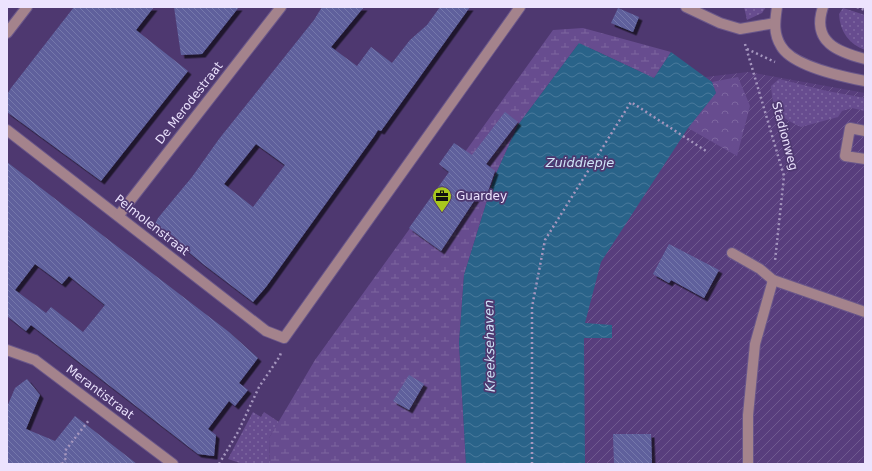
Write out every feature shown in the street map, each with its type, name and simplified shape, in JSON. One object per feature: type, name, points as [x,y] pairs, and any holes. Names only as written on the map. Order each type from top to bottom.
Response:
[{"type":"street","points":[[7,33],[27,7]]},
{"type":"street","name":"De Merodestraat","points":[[119,215],[281,7]]},
{"type":"street","points":[[284,338],[520,7]]},
{"type":"street","points":[[686,7],[720,23],[740,29],[775,23]]},
{"type":"street","points":[[777,7],[775,23],[776,34],[781,47],[800,62],[824,72],[865,81]]},
{"type":"street","points":[[823,7],[821,13],[821,25],[826,41],[844,53],[865,59]]},
{"type":"street","points":[[865,131],[850,128],[845,156],[865,159]]},
{"type":"street","name":"Pelmolenstraat","points":[[7,130],[119,215],[266,331],[284,338]]},
{"type":"street","points":[[732,253],[760,268],[772,280],[865,312]]},
{"type":"street","points":[[748,464],[748,415],[754,344],[772,280]]},
{"type":"street","name":"Merantistraat","points":[[7,350],[35,360],[173,464]]},
{"type":"path","points":[[857,7],[865,10]]},
{"type":"path","name":"Stadionweg","points":[[747,49],[784,176],[772,280]]},
{"type":"path","points":[[532,464],[532,307],[545,240],[631,102],[706,151]]},
{"type":"path","points":[[219,464],[238,432],[259,387],[280,356],[284,338]]},
{"type":"path","points":[[62,464],[66,458],[65,451],[98,408]]},
{"type":"shaded area","points":[[748,72],[865,93],[865,464],[523,464],[638,85]]},
{"type":"green space","points":[[744,7],[766,7],[762,13],[747,20]]},
{"type":"green space","points":[[843,8],[865,15],[865,50],[850,41],[843,32],[839,14]]},
{"type":"green space","points":[[583,28],[671,52],[654,78],[579,43],[518,125],[494,178],[464,275],[459,343],[466,464],[270,464],[269,438],[315,360],[553,30]]},
{"type":"green space","points":[[738,77],[750,106],[737,156],[688,128],[716,93],[712,82]]},
{"type":"green space","points":[[779,79],[827,91],[865,98],[865,111],[852,108],[842,111],[838,117],[801,127],[787,120],[775,107],[771,86]]},
{"type":"green space","points":[[253,412],[261,417],[264,412],[279,422],[269,438],[270,464],[243,464],[228,459]]},
{"type":"water","name":"Zuiddiepje","points":[[579,43],[654,78],[671,52],[712,82],[716,93],[688,128],[601,262],[585,323],[612,325],[612,338],[584,338],[585,464],[466,464],[459,343],[464,275],[494,178],[518,125]]},
{"type":"building","points":[[74,7],[154,7],[136,30],[188,71],[101,181],[7,112],[7,95],[11,88]]},
{"type":"building","points":[[174,7],[239,7],[202,54],[181,55]]},
{"type":"building","points":[[322,7],[364,7],[331,47],[357,66],[371,47],[392,63],[410,40],[427,25],[440,7],[470,7],[381,131],[378,130],[266,287],[253,302],[203,264],[155,224],[158,218],[192,177],[219,139],[314,20]],"holes":[[[256,144],[285,165],[253,207],[224,184]]]},
{"type":"building","points":[[618,8],[639,17],[633,32],[611,23]]},
{"type":"building","points":[[505,112],[518,122],[486,164],[495,171],[486,197],[480,192],[441,251],[409,228],[449,172],[439,164],[454,143],[472,155]]},
{"type":"building","points":[[7,162],[229,332],[258,358],[239,383],[248,390],[235,406],[229,401],[208,429],[216,435],[214,456],[198,454],[31,325],[26,331],[7,316]],"holes":[[[35,264],[62,284],[69,276],[105,305],[83,332],[51,307],[46,313],[15,290]]]},
{"type":"building","points":[[669,244],[719,270],[704,298],[671,280],[669,283],[653,274]]},
{"type":"building","points":[[409,375],[424,384],[409,410],[393,401]]},
{"type":"building","points":[[27,379],[40,395],[26,429],[55,441],[75,416],[137,464],[7,464],[7,407],[15,388]]},
{"type":"building","points":[[613,434],[651,434],[652,464],[614,464]]},
{"type":"place","name":"Guardey","points":[[442,213]]},
{"type":"water label","name":"Kreeksehaven","points":[[489,346]]}]
